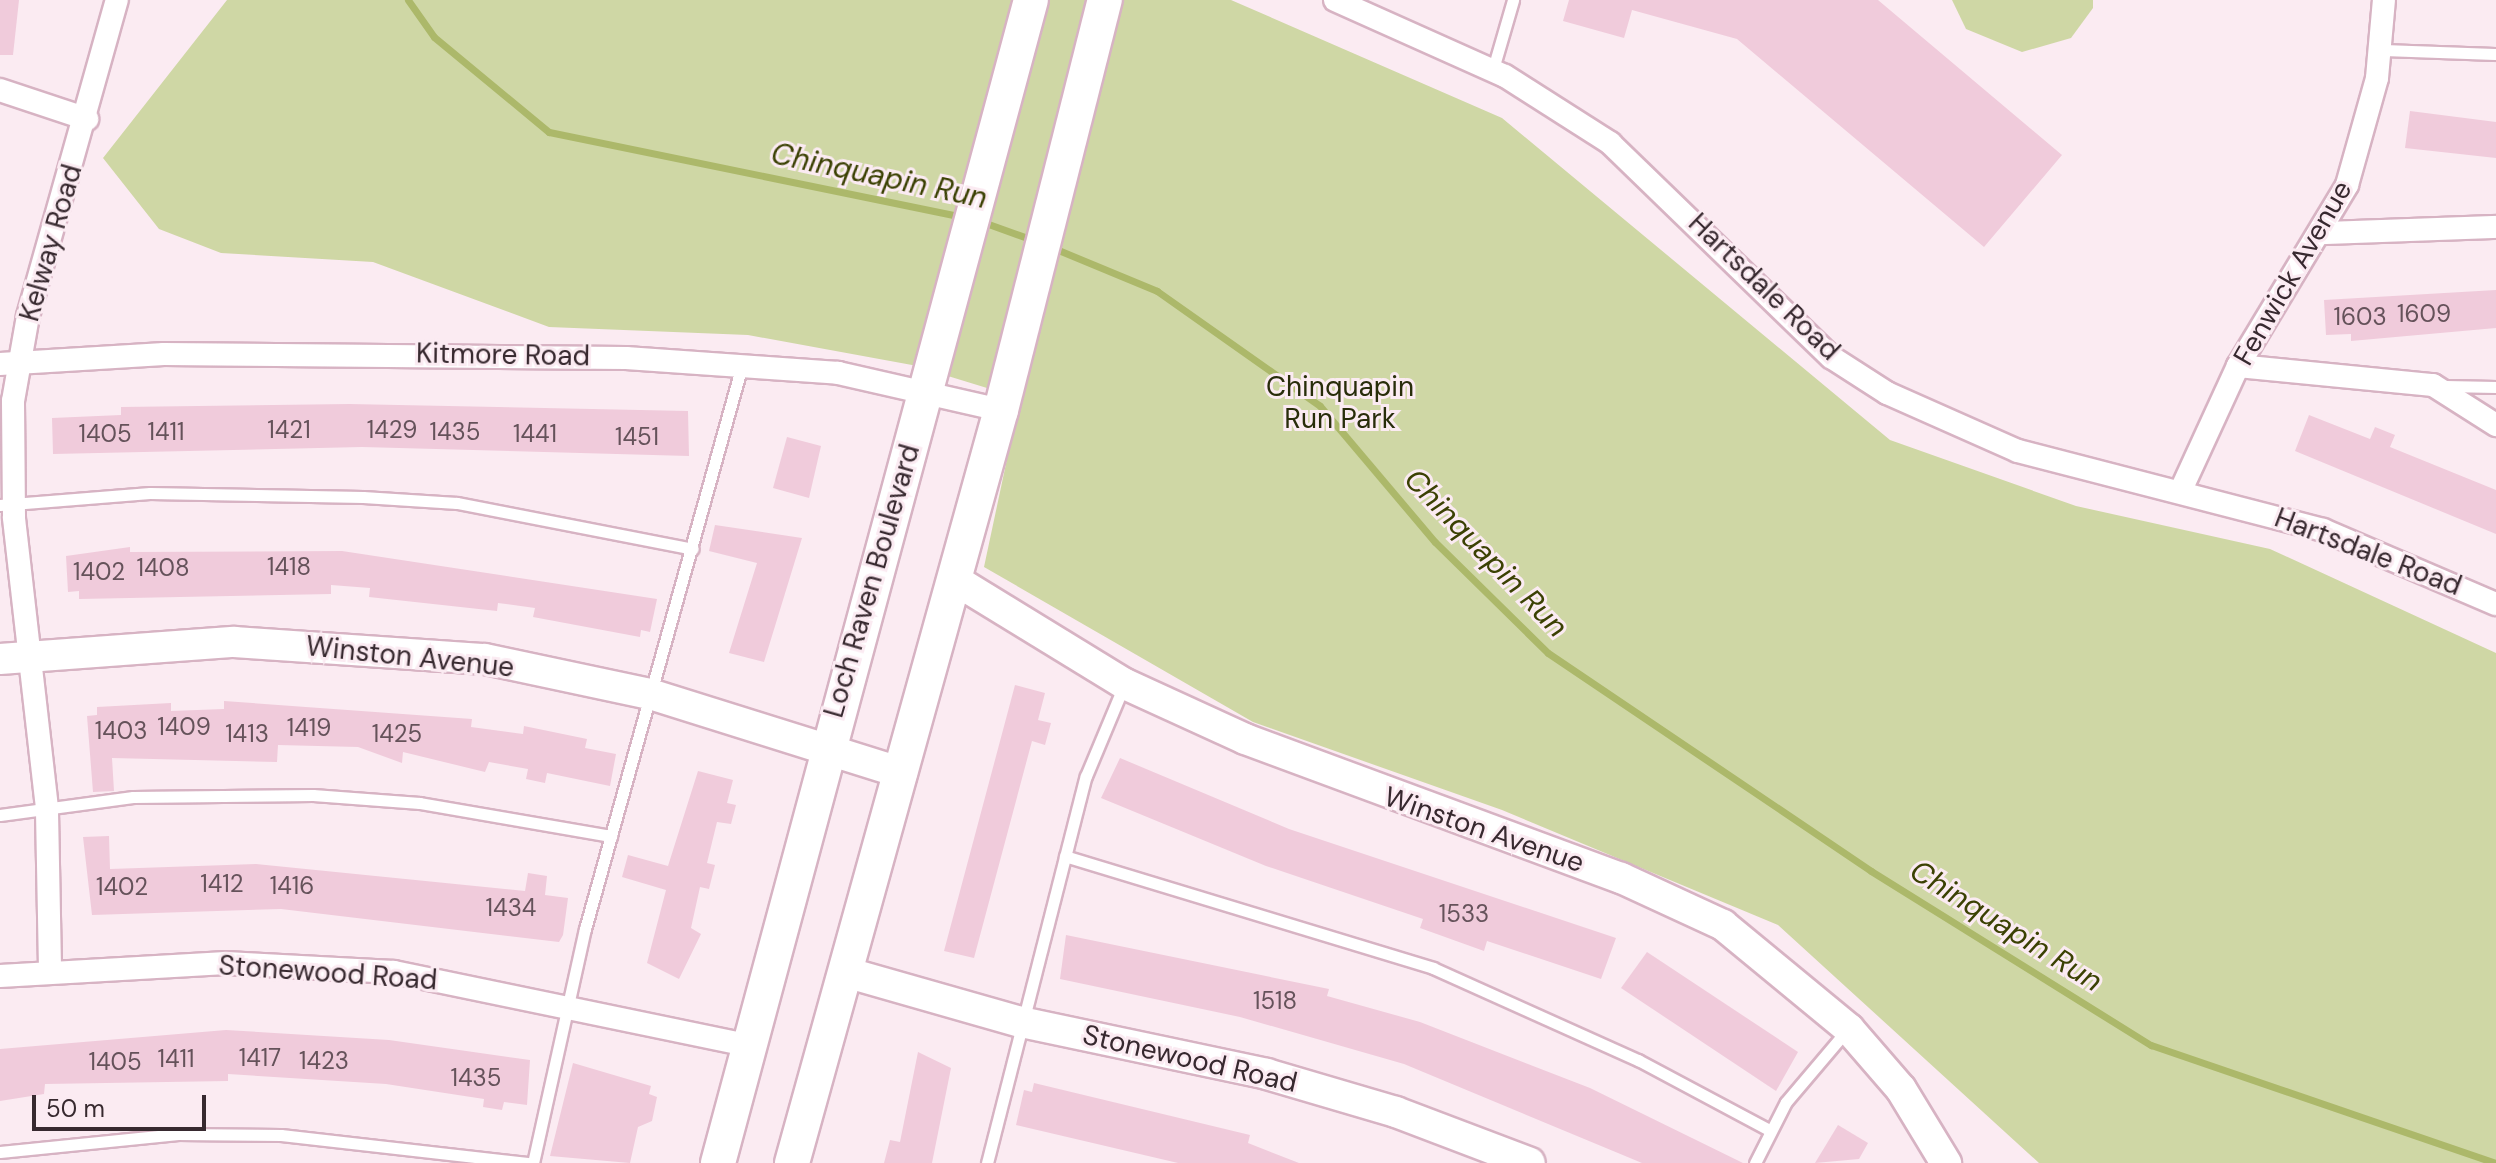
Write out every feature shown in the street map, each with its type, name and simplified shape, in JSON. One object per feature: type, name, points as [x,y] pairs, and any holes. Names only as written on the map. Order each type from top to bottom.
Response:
[{"type":"main road","name":"Loch Raven Boulevard","points":[[718,1163],[745,1045],[824,748],[927,389],[1031,0]]},
{"type":"main road","points":[[792,1163],[1001,410],[1105,0]]},
{"type":"street","name":"Kelway Road","points":[[50,968],[47,808],[14,657],[7,504],[9,364],[87,119],[117,0]]},
{"type":"street","name":"Hartsdale Road","points":[[1335,0],[1493,69],[1644,170],[1831,357],[1887,393],[2018,451],[2181,490],[2323,530],[2496,604]]},
{"type":"street","name":"Fenwick Avenue","points":[[2181,490],[2238,366],[2323,233],[2361,149],[2382,50],[2384,0]]},
{"type":"street","points":[[0,90],[87,119]]},
{"type":"street","points":[[2323,233],[2496,227]]},
{"type":"street","name":"Kitmore Road","points":[[9,364],[457,353],[742,365],[927,389],[1001,410]]},
{"type":"street","points":[[2238,366],[2433,385],[2496,425]]},
{"type":"street","name":"Winston Avenue","points":[[955,580],[1125,684],[1356,785],[1691,909],[1752,944],[1849,1029],[1901,1089],[1945,1162]]},
{"type":"street","name":"Winston Avenue","points":[[14,657],[234,642],[396,649],[485,659],[650,694],[902,773]]},
{"type":"street","name":"Stonewood Road","points":[[0,976],[50,968],[339,967],[568,1006],[745,1045]]},
{"type":"street","name":"Stonewood Road","points":[[845,972],[1021,1022],[1291,1081],[1530,1163]]},
{"type":"lane","points":[[1493,69],[1513,0]]},
{"type":"lane","points":[[2382,50],[2496,54]]},
{"type":"lane","points":[[0,1152],[178,1134],[281,1135],[530,1163],[611,836],[742,365]]},
{"type":"lane","points":[[2433,385],[2496,387]]},
{"type":"lane","points":[[7,504],[150,493],[363,497],[457,503],[693,549]]},
{"type":"lane","points":[[987,1163],[1086,776],[1125,684]]},
{"type":"lane","points":[[0,815],[133,797],[313,795],[420,803],[611,836]]},
{"type":"lane","points":[[1065,856],[1433,968],[1638,1060],[1769,1130]]},
{"type":"lane","points":[[1755,1163],[1769,1130],[1849,1029]]},
{"type":"green space","name":"Chinquapin Run Park","points":[[227,0],[1231,0],[1502,118],[1890,440],[2076,506],[2270,549],[2496,653],[2496,1163],[2039,1163],[1778,925],[1502,810],[1253,722],[984,567],[1020,398],[912,365],[748,335],[549,327],[373,262],[221,253],[159,229],[103,158]]},
{"type":"green space","points":[[1952,0],[2093,0],[2093,8],[2071,38],[2022,52],[1966,29]]},
{"type":"building","points":[[0,0],[19,0],[13,55],[0,55]]},
{"type":"building","points":[[1569,0],[1878,0],[2062,155],[1984,247],[1737,39],[1632,10],[1624,38],[1563,21]]},
{"type":"building","points":[[2410,111],[2496,122],[2496,158],[2405,148]]},
{"type":"building","points":[[2496,290],[2496,328],[2351,341],[2351,334],[2326,335],[2324,300]]},
{"type":"building","points":[[349,404],[688,411],[689,456],[362,447],[53,454],[52,418],[121,415],[121,407]]},
{"type":"building","points":[[2309,415],[2370,439],[2375,427],[2395,435],[2390,447],[2496,490],[2496,534],[2295,451]]},
{"type":"building","points":[[787,437],[821,446],[809,498],[773,488]]},
{"type":"building","points":[[715,525],[802,538],[764,662],[729,653],[757,563],[709,551]]},
{"type":"building","points":[[130,547],[130,552],[342,551],[657,599],[650,632],[641,630],[640,637],[533,617],[535,608],[498,603],[497,611],[369,597],[370,588],[331,585],[331,594],[79,599],[79,591],[68,592],[66,556]]},
{"type":"building","points":[[1015,685],[1045,693],[1038,720],[1051,723],[1045,745],[1032,741],[974,958],[944,951]]},
{"type":"building","points":[[224,701],[472,719],[471,727],[523,734],[524,726],[587,739],[585,748],[616,754],[610,786],[547,773],[545,783],[526,779],[528,769],[489,762],[485,772],[403,752],[402,763],[358,747],[278,745],[277,762],[112,758],[114,791],[93,792],[87,716],[97,715],[97,707],[171,703],[171,711],[224,709]]},
{"type":"building","points":[[1120,758],[1289,829],[1616,938],[1601,979],[1487,941],[1484,951],[1420,928],[1423,919],[1266,866],[1101,798]]},
{"type":"building","points":[[698,771],[733,780],[727,803],[736,805],[731,824],[717,822],[707,863],[715,865],[709,889],[700,887],[691,928],[701,934],[679,979],[647,963],[666,890],[622,877],[628,855],[668,866]]},
{"type":"building","points":[[109,836],[110,869],[256,864],[525,891],[528,873],[547,876],[545,895],[568,898],[563,935],[559,942],[281,909],[92,915],[83,837]]},
{"type":"building","points":[[1066,935],[1329,989],[1327,996],[1420,1022],[1590,1088],[1743,1163],[1642,1163],[1404,1064],[1240,1017],[1060,979]]},
{"type":"building","points":[[1647,952],[1798,1052],[1776,1091],[1621,988]]},
{"type":"building","points":[[226,1030],[389,1040],[530,1060],[527,1105],[504,1102],[502,1110],[483,1107],[484,1099],[386,1084],[228,1074],[228,1081],[45,1084],[44,1094],[0,1101],[0,1049]]},
{"type":"building","points":[[918,1052],[951,1068],[932,1163],[884,1163],[890,1140],[900,1142]]},
{"type":"building","points":[[573,1063],[651,1086],[649,1094],[657,1097],[652,1121],[638,1127],[630,1163],[550,1156]]},
{"type":"building","points":[[1034,1083],[1250,1135],[1248,1143],[1299,1163],[1178,1163],[1016,1125],[1024,1090],[1032,1092]]},
{"type":"building","points":[[1838,1125],[1868,1143],[1859,1159],[1815,1163]]},
{"type":"waterway","name":"Chinquapin Run","points":[[408,0],[434,37],[549,132],[964,217]]},
{"type":"waterway","name":"Chinquapin Run","points":[[980,221],[1036,241]]},
{"type":"waterway","name":"Chinquapin Run","points":[[1051,247],[1157,291],[1320,406],[1435,542],[1548,653],[1871,871],[2151,1045],[2495,1163]]}]
